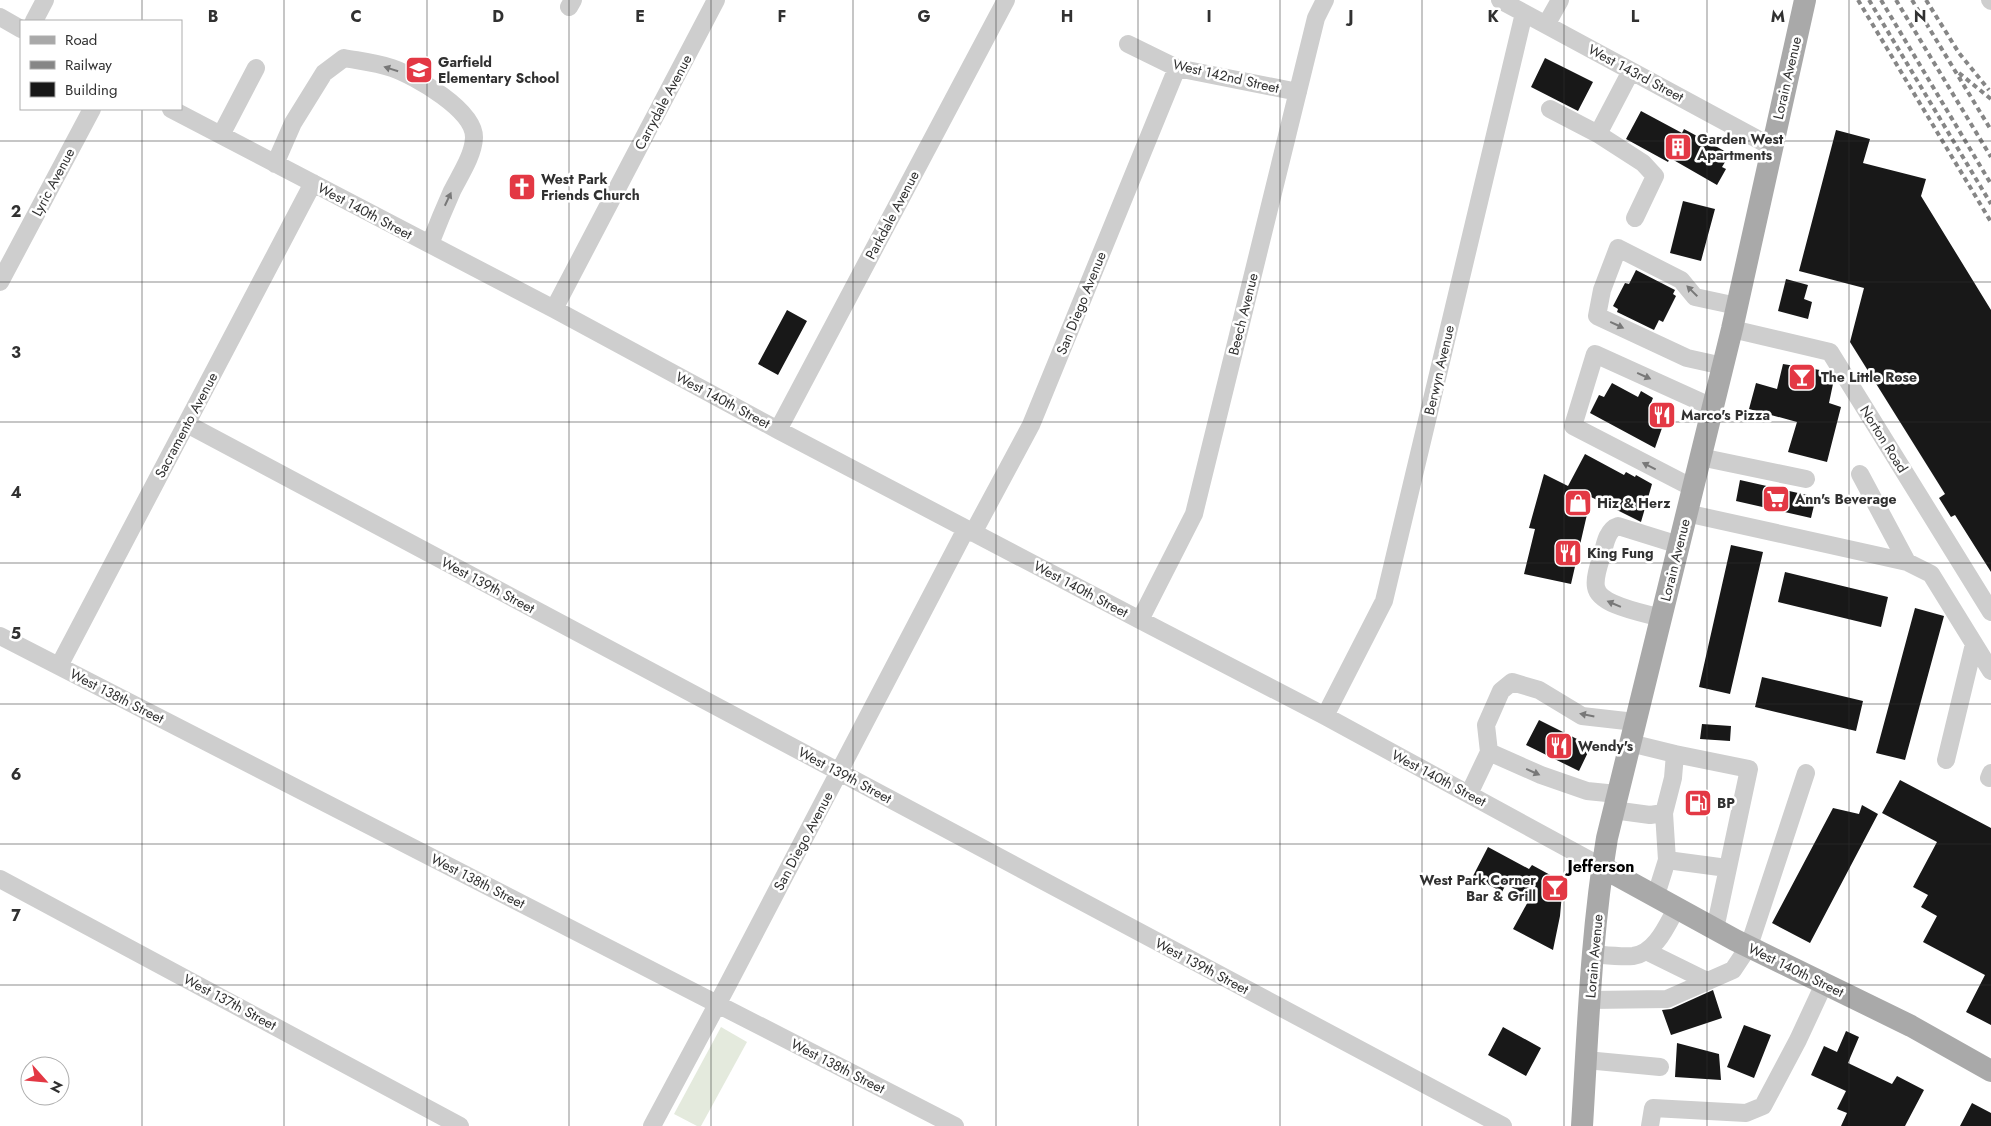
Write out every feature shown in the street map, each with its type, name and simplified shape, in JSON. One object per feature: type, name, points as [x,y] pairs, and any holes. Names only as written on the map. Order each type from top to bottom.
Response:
[{"type":"main road","name":"Lorain Avenue","points":[[1582,1126],[1593,954],[1602,867],[1615,802],[1732,329],[1804,0]]},
{"type":"main road","name":"West 140th Street","points":[[1602,867],[1748,946],[1911,1026],[1991,1071]]},
{"type":"street","points":[[35,20],[46,0]]},
{"type":"street","name":"Carrydale Avenue","points":[[554,309],[716,0]]},
{"type":"street","name":"Parkdale Avenue","points":[[778,430],[1006,0]]},
{"type":"street","name":"Beech Avenue","points":[[1140,620],[1194,514],[1316,18],[1325,0]]},
{"type":"street","name":"West 143rd Street","points":[[1500,0],[1772,147]]},
{"type":"street","points":[[1546,25],[1560,0]]},
{"type":"street","name":"Berwyn Avenue","points":[[1325,716],[1384,601],[1524,13]]},
{"type":"street","points":[[0,17],[20,27]]},
{"type":"street","name":"West 142nd Street","points":[[1128,44],[1177,68],[1298,92]]},
{"type":"street","points":[[275,164],[293,123],[324,72],[344,58],[392,68],[426,83],[451,103],[469,121],[474,137],[470,154],[442,213],[430,244]]},
{"type":"street","points":[[221,135],[256,68]]},
{"type":"street","name":"San Diego Avenue","points":[[652,1126],[839,772],[970,531],[1031,425],[1177,68]]},
{"type":"street","points":[[1598,134],[1631,71]]},
{"type":"street","points":[[1550,109],[1598,134],[1643,163],[1655,176],[1635,218]]},
{"type":"street","name":"Lyric Avenue","points":[[0,282],[91,110]]},
{"type":"street","name":"West 140th Street","points":[[173,110],[554,309],[970,531],[1325,716],[1602,867]]},
{"type":"street","name":"Sacramento Avenue","points":[[59,666],[313,184]]},
{"type":"street","points":[[1723,366],[1687,358],[1597,316],[1602,290],[1618,248],[1681,280],[1695,297],[1737,306]]},
{"type":"street","name":"Norton Road","points":[[1732,329],[1830,352],[1991,612]]},
{"type":"street","points":[[1693,488],[1573,426],[1595,354],[1712,407]]},
{"type":"street","name":"West 139th Street","points":[[187,424],[1503,1126]]},
{"type":"street","points":[[1700,457],[1806,479]]},
{"type":"street","points":[[1860,474],[1907,562]]},
{"type":"street","points":[[1686,513],[1907,562],[1931,574],[1991,672]]},
{"type":"street","points":[[1661,618],[1611,604],[1597,592],[1595,585],[1608,534],[1613,528],[1618,526],[1679,545]]},
{"type":"street","name":"West 138th Street","points":[[0,636],[955,1126]]},
{"type":"street","points":[[1946,760],[1974,644]]},
{"type":"street","points":[[1469,794],[1488,752],[1486,725],[1501,691],[1512,682],[1539,690],[1582,716],[1632,732],[1675,754],[1748,769],[1715,928]]},
{"type":"street","points":[[1488,752],[1541,775],[1650,815],[1664,813]]},
{"type":"street","points":[[1656,895],[1667,860],[1664,813],[1673,778],[1675,754]]},
{"type":"street","points":[[1590,1000],[1668,999],[1733,970],[1748,946],[1806,773]]},
{"type":"street","points":[[1667,860],[1727,868]]},
{"type":"street","name":"West 137th Street","points":[[0,879],[460,1126]]},
{"type":"street","points":[[1593,954],[1634,956],[1646,951],[1661,936],[1677,907]]},
{"type":"street","points":[[1646,951],[1708,981]]},
{"type":"street","points":[[1650,1126],[1653,1108],[1746,1112],[1763,1106],[1798,1040],[1824,984]]},
{"type":"street","points":[[1586,1060],[1660,1067]]},
{"type":"shaded area","points":[[721,1027],[747,1042],[701,1126],[697,1126],[674,1114]]},
{"type":"building","points":[[1545,58],[1593,82],[1578,111],[1531,87]]},
{"type":"building","name":"Garden West Apartments","points":[[1641,111],[1682,133],[1684,129],[1730,154],[1722,167],[1726,169],[1717,185],[1670,158],[1668,162],[1626,139]]},
{"type":"building","points":[[1836,130],[1870,139],[1863,163],[1926,179],[1921,196],[1991,310],[1991,572],[1955,515],[1951,517],[1939,498],[1945,494],[1850,342],[1864,288],[1799,271]]},
{"type":"building","name":"Garden West Apartments","points":[[1683,201],[1715,209],[1701,261],[1670,253]]},
{"type":"building","points":[[1636,270],[1675,290],[1673,294],[1676,296],[1663,322],[1659,320],[1654,330],[1617,312],[1618,309],[1613,306],[1625,283],[1629,284]]},
{"type":"building","points":[[1786,279],[1808,285],[1804,299],[1812,302],[1808,319],[1778,311]]},
{"type":"building","points":[[787,310],[807,321],[778,375],[758,364]]},
{"type":"building","points":[[1783,364],[1826,371],[1823,382],[1833,384],[1829,403],[1841,407],[1827,462],[1788,452],[1797,422],[1749,409],[1756,383],[1777,389]]},
{"type":"building","points":[[1612,383],[1638,397],[1641,391],[1653,398],[1651,403],[1668,411],[1655,448],[1590,413],[1599,395],[1604,397]]},
{"type":"building","points":[[1585,454],[1624,475],[1626,472],[1635,477],[1636,475],[1652,484],[1641,522],[1591,497],[1571,584],[1524,574],[1535,529],[1529,528],[1544,474],[1568,486]]},
{"type":"building","name":"Ann's Beverage","points":[[1740,480],[1816,497],[1811,518],[1736,501]]},
{"type":"building","points":[[1731,545],[1763,552],[1730,694],[1699,687]]},
{"type":"building","points":[[1785,572],[1888,597],[1881,627],[1778,602]]},
{"type":"building","points":[[1915,608],[1944,616],[1905,760],[1876,753]]},
{"type":"building","points":[[1762,677],[1863,701],[1856,731],[1755,707]]},
{"type":"building","name":"Wendy's","points":[[1539,720],[1591,746],[1579,771],[1526,745]]},
{"type":"building","points":[[1702,724],[1731,726],[1730,741],[1700,739]]},
{"type":"building","points":[[1900,780],[1991,828],[1991,1025],[1966,1012],[1985,975],[1923,942],[1937,916],[1921,907],[1928,895],[1913,887],[1937,842],[1882,813]]},
{"type":"building","points":[[1862,805],[1878,814],[1810,943],[1772,923],[1833,808],[1859,814]]},
{"type":"building","points":[[1488,847],[1529,869],[1532,865],[1563,882],[1560,916],[1553,950],[1513,929],[1530,898],[1506,884],[1502,892],[1473,876]]},
{"type":"building","points":[[1713,990],[1722,1018],[1671,1035],[1662,1010],[1671,1009]]},
{"type":"building","points":[[1744,1025],[1771,1035],[1754,1078],[1727,1067]]},
{"type":"building","points":[[1503,1027],[1541,1048],[1526,1076],[1488,1055]]},
{"type":"building","points":[[1846,1031],[1859,1037],[1848,1063],[1892,1084],[1897,1076],[1924,1090],[1905,1126],[1841,1126],[1847,1113],[1837,1109],[1846,1091],[1811,1075],[1824,1046],[1837,1052]]},
{"type":"building","points":[[1677,1043],[1719,1054],[1721,1080],[1675,1077]]},
{"type":"building","points":[[1972,1103],[1991,1113],[1991,1126],[1960,1126]]},
{"type":"railway","points":[[1858,0],[1991,222]]},
{"type":"railway","points":[[1869,0],[1991,204]]},
{"type":"railway","points":[[1881,0],[1991,184]]},
{"type":"railway","points":[[1896,0],[1991,157]]},
{"type":"railway","points":[[1912,0],[1991,130]]},
{"type":"railway","points":[[1926,0],[1959,53],[1989,90]]},
{"type":"railway","points":[[1959,73],[1991,99]]},
{"type":"place","name":"Garfield Elementary School","points":[[419,70]]},
{"type":"place","name":"Garden West Apartments","points":[[1678,147]]},
{"type":"place","name":"West Park Friends Church","points":[[522,187]]},
{"type":"place","name":"The Little Rose","points":[[1802,377]]},
{"type":"place","name":"Marco's Pizza","points":[[1662,415]]},
{"type":"place","name":"Ann's Beverage","points":[[1776,499]]},
{"type":"place","name":"Hiz & Herz","points":[[1578,503]]},
{"type":"place","name":"King Fung","points":[[1568,553]]},
{"type":"place","name":"Wendy's","points":[[1559,746]]},
{"type":"place","name":"BP","points":[[1698,803]]},
{"type":"place","name":"West Park Corner Bar & Grill","points":[[1555,888]]},
{"type":"district","name":"Jefferson","points":[[1601,866]]}]
